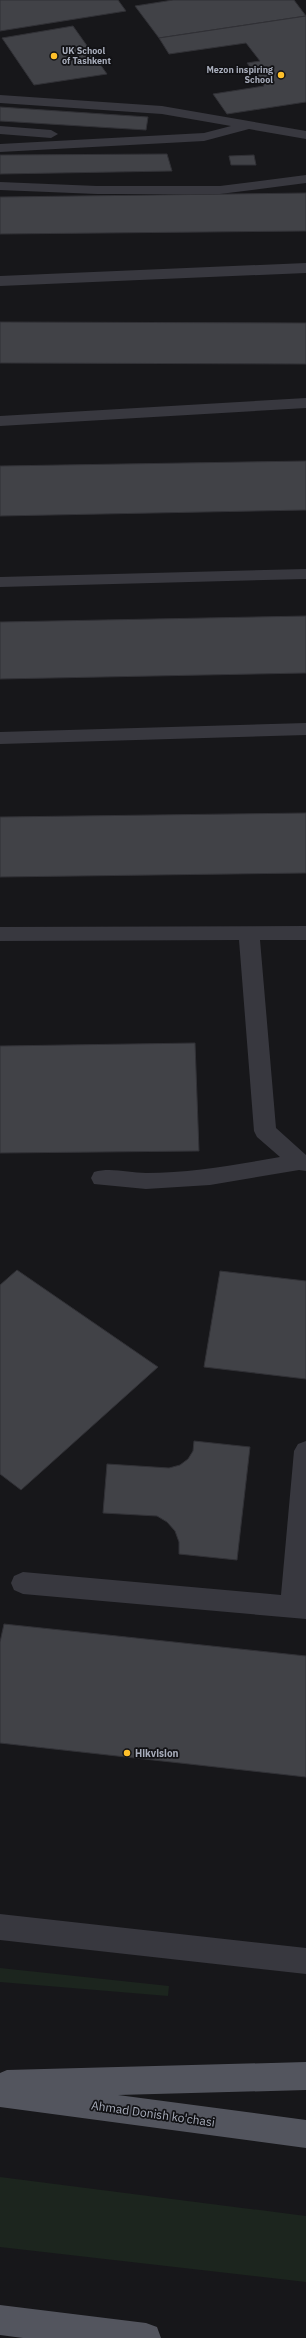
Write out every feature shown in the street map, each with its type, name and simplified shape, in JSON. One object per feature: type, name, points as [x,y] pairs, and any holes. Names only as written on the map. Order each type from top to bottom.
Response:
[{"type":"main road","points":[[0,2084],[306,2076]]},
{"type":"main road","name":"Ahmad Donish ko'chasi","points":[[0,2093],[306,2134]]},
{"type":"main road","points":[[0,2320],[146,2338]]},
{"type":"street","points":[[0,99],[162,110],[306,135]]},
{"type":"street","points":[[0,148],[204,137],[250,126]]},
{"type":"street","points":[[0,130],[139,140]]},
{"type":"street","points":[[0,186],[97,190],[220,190],[306,179]]},
{"type":"street","points":[[0,281],[306,268]]},
{"type":"street","points":[[0,421],[306,403]]},
{"type":"street","points":[[0,582],[306,574]]},
{"type":"street","points":[[0,738],[306,729]]},
{"type":"street","points":[[249,933],[265,1131],[302,1163]]},
{"type":"street","points":[[0,934],[306,933]]},
{"type":"street","points":[[102,1178],[146,1181],[210,1177],[302,1163]]},
{"type":"street","points":[[23,1583],[299,1607],[306,1451]]},
{"type":"street","points":[[0,1927],[306,1961]]},
{"type":"shaded area","points":[[0,1968],[169,1986],[168,1996],[0,1982]]},
{"type":"shaded area","points":[[0,2177],[306,2216],[306,2282],[0,2247]]},
{"type":"building","points":[[0,0],[118,0],[126,11],[0,31]]},
{"type":"building","points":[[173,0],[294,0],[306,16],[159,38],[135,6]]},
{"type":"building","name":"Mezon inspiring School","points":[[306,16],[306,102],[227,114],[213,94],[264,86],[247,63],[260,61],[246,43],[169,54],[159,38]]},
{"type":"building","name":"UK School of Tashkent","points":[[73,26],[107,74],[34,85],[2,38]]},
{"type":"building","points":[[0,107],[148,117],[146,130],[0,121]]},
{"type":"building","points":[[167,154],[172,171],[0,174],[0,155]]},
{"type":"building","points":[[254,155],[256,165],[231,165],[229,156]]},
{"type":"building","points":[[306,193],[306,231],[0,234],[0,197]]},
{"type":"building","points":[[0,322],[306,323],[306,364],[0,363]]},
{"type":"building","points":[[306,461],[306,510],[0,516],[0,466]]},
{"type":"building","points":[[306,616],[306,673],[0,679],[0,622]]},
{"type":"building","points":[[306,813],[306,873],[0,877],[0,817]]},
{"type":"building","points":[[195,1043],[199,1151],[0,1153],[0,1046]]},
{"type":"building","points":[[17,1270],[158,1367],[21,1490],[0,1474],[0,1285]]},
{"type":"building","points":[[220,1271],[306,1281],[306,1379],[204,1367]]},
{"type":"building","points":[[194,1441],[250,1447],[237,1560],[179,1554],[179,1542],[175,1531],[167,1522],[157,1516],[103,1513],[107,1464],[169,1468],[180,1465],[188,1459],[193,1451]]},
{"type":"building","points":[[4,1624],[306,1656],[306,1777],[0,1743],[0,1642]]},
{"type":"place","name":"UK School of Tashkent","points":[[54,56]]},
{"type":"place","name":"Mezon inspiring School","points":[[281,75]]},
{"type":"place","name":"Hikvision","points":[[127,1753]]}]
